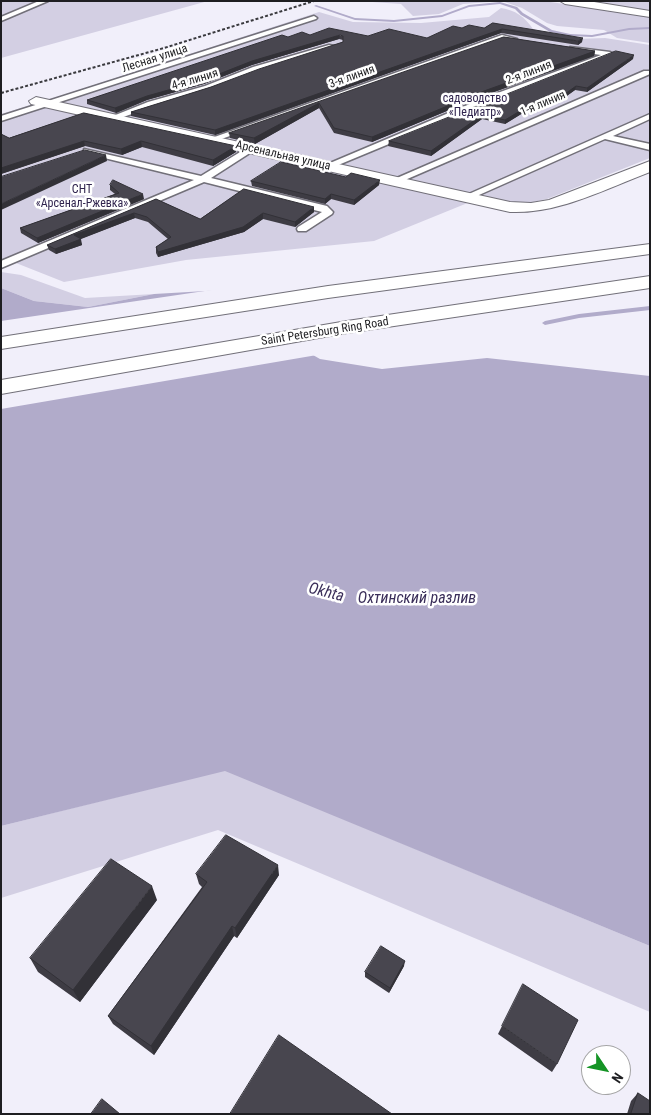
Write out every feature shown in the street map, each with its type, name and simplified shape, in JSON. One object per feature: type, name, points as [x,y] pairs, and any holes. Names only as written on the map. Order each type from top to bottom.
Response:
[{"type":"main road","points":[[565,1],[650,14]]},
{"type":"main road","name":"Арсенальная улица","points":[[43,103],[510,207],[531,208],[553,204],[650,166]]},
{"type":"main road","points":[[1,343],[328,292],[650,249]]},
{"type":"main road","name":"Saint Petersburg Ring Road","points":[[1,387],[347,327],[650,282]]},
{"type":"lane","points":[[1,19],[44,1]]},
{"type":"lane","name":"Лесная улица","points":[[1,119],[43,103],[314,18]]},
{"type":"lane","name":"3-я линия","points":[[210,140],[502,37],[522,40]]},
{"type":"lane","name":"4-я линия","points":[[112,118],[151,104],[215,86],[256,69],[340,43]]},
{"type":"lane","name":"2-я линия","points":[[328,166],[487,100],[610,54],[561,46]]},
{"type":"lane","name":"1-я линия","points":[[395,182],[647,72]]},
{"type":"lane","points":[[467,197],[650,116]]},
{"type":"lane","points":[[603,136],[650,147]]},
{"type":"lane","points":[[1,265],[201,180],[250,149]]},
{"type":"lane","points":[[76,154],[86,151],[323,208],[328,212],[302,229]]},
{"type":"green space","points":[[1,1],[208,1],[1,58]]},
{"type":"green space","points":[[358,1],[502,1],[463,4],[439,14],[413,16],[401,4]]},
{"type":"green space","points":[[502,1],[544,1],[650,17],[650,43],[617,38],[604,30],[557,26],[547,23],[522,8]]},
{"type":"green space","points":[[577,1],[650,1],[650,11]]},
{"type":"green space","name":"садоводство «Педиатр»","points":[[501,8],[511,10],[519,15],[533,29],[576,39],[605,38],[650,45],[650,158],[547,199],[533,202],[510,202],[48,100],[319,12],[353,22],[421,23],[489,17]]},
{"type":"green space","name":"СНТ «Арсенал-Ржевка»","points":[[34,104],[470,202],[374,241],[186,260],[64,282],[16,263],[1,262],[1,114]]},
{"type":"green space","points":[[1,272],[21,275],[85,298],[154,294],[88,307],[34,301],[1,288]]},
{"type":"green space","points":[[225,770],[650,946],[650,1012],[218,830],[1,898],[1,826]]},
{"type":"water","name":"Охтинский разлив","points":[[1,288],[34,301],[88,307],[154,294],[223,290],[283,338],[320,359],[382,369],[487,358],[650,376],[650,946],[225,771],[1,826]]},
{"type":"pier","points":[[225,288],[248,296],[277,311],[285,336],[317,355],[1,409],[1,321]]},
{"type":"building","points":[[493,23],[583,38],[578,41],[502,29],[215,130],[131,112],[343,42],[343,36],[340,35],[252,61],[204,80],[147,96],[115,108],[87,100],[282,35],[288,37],[302,32],[310,35],[329,28],[368,36],[389,29],[427,38],[453,26],[462,28],[469,25],[484,28]]},
{"type":"building","points":[[504,37],[595,51],[484,91],[372,137],[334,128],[319,103],[254,138],[229,133]]},
{"type":"building","points":[[616,51],[634,55],[587,88],[576,86],[558,99],[545,96],[505,120],[482,115],[431,151],[389,141]]},
{"type":"building","points":[[84,113],[236,146],[213,160],[141,141],[121,149],[84,141],[1,168],[1,134],[9,138]]},
{"type":"building","points":[[85,150],[106,155],[1,204],[1,177]]},
{"type":"building","points":[[281,162],[346,177],[351,173],[380,180],[354,200],[331,194],[325,199],[251,181]]},
{"type":"building","points":[[113,180],[143,194],[37,238],[20,228],[119,193],[110,185]]},
{"type":"building","points":[[244,189],[314,207],[295,222],[263,213],[243,227],[158,252],[156,247],[171,237],[147,217],[134,213],[74,235],[81,239],[55,249],[47,245],[156,199],[200,219]]},
{"type":"building","points":[[226,835],[278,865],[235,928],[232,926],[151,1046],[108,1016],[207,882],[196,874]]},
{"type":"building","points":[[111,859],[152,886],[73,990],[30,958]]},
{"type":"building","points":[[381,946],[405,961],[390,988],[365,972]]},
{"type":"building","points":[[523,984],[578,1020],[557,1064],[502,1026]]},
{"type":"building","points":[[279,1035],[392,1114],[230,1114]]},
{"type":"building","points":[[638,1093],[650,1101],[650,1114],[631,1114]]},
{"type":"building","points":[[102,1099],[120,1114],[91,1114]]},
{"type":"waterway","points":[[315,6],[355,19],[394,21],[442,16],[469,6],[500,3],[516,8],[522,14],[551,31],[570,35],[592,36],[629,29],[650,28]]},
{"type":"waterway","points":[[545,323],[579,316],[650,308]]},
{"type":"railway","points":[[1,93],[164,48],[314,1]]},
{"type":"water label","name":"Okhta","points":[[326,593]]}]
